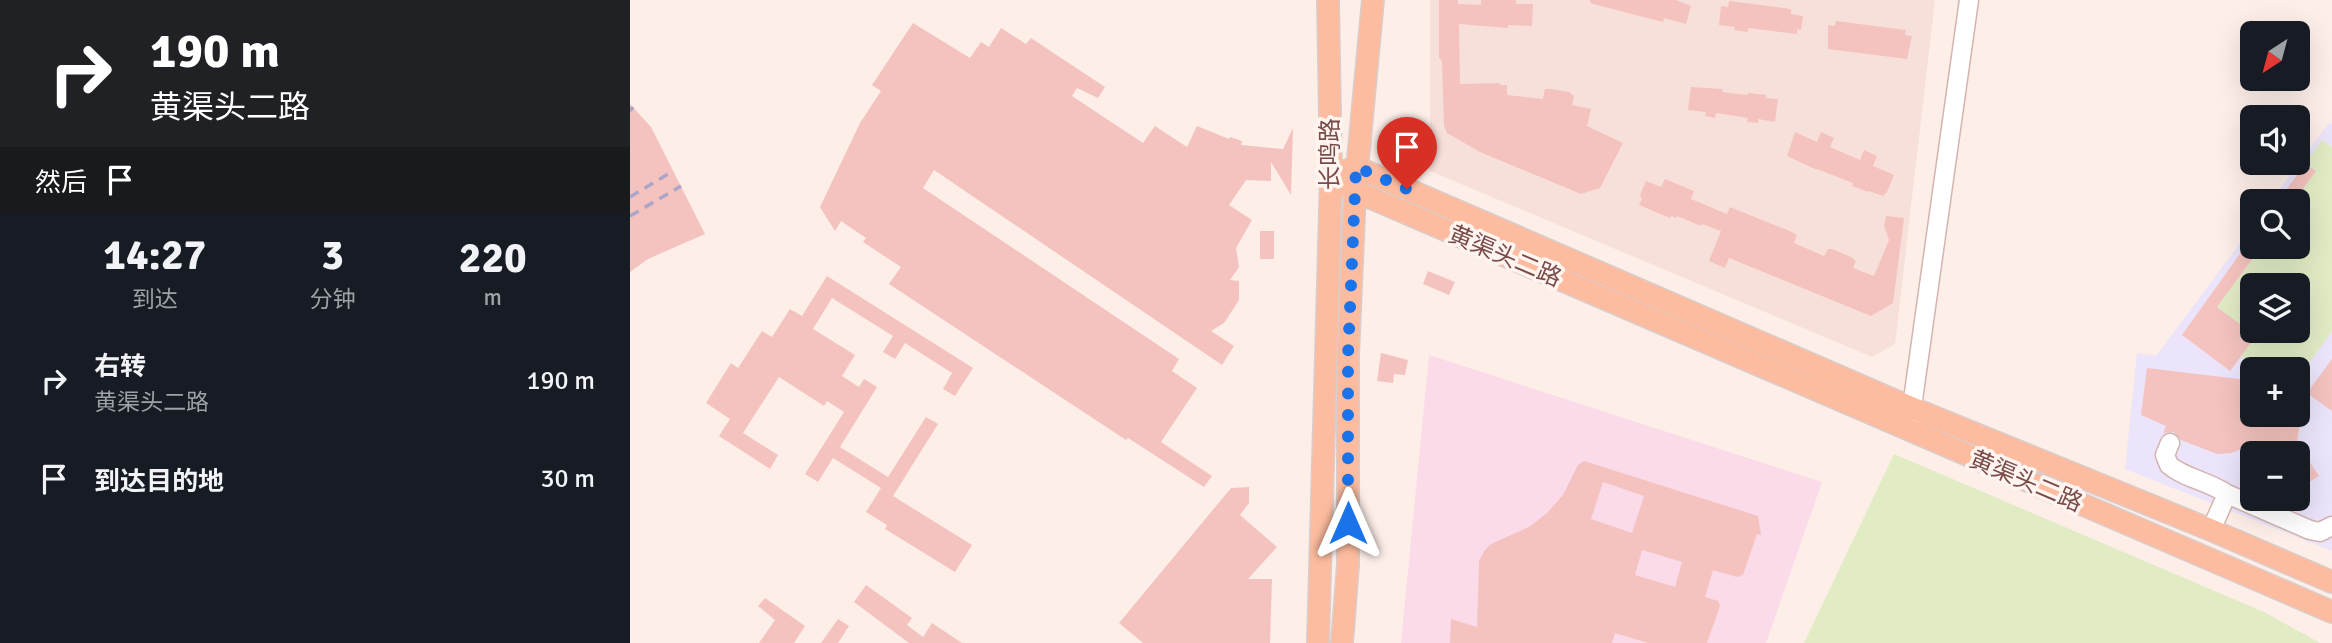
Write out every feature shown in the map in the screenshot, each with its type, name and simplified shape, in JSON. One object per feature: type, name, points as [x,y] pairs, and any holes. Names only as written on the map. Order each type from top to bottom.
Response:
[{"type":"main road","name":"长鸣路","points":[[1318,643],[1331,176],[1328,0]]},
{"type":"main road","name":"长鸣路","points":[[1342,643],[1348,565],[1348,356],[1356,167],[1373,0]]},
{"type":"main road","points":[[1331,176],[1356,167]]},
{"type":"main road","name":"黄渠头二路","points":[[1356,167],[1912,408],[2332,582]]},
{"type":"main road","name":"黄渠头二路","points":[[1331,176],[1355,191],[2332,612]]},
{"type":"street","points":[[1908,431],[1969,0]]},
{"type":"street","points":[[2170,443],[2165,456],[2169,465],[2184,474],[2212,484],[2227,494],[2310,530],[2320,532],[2332,526]]},
{"type":"street","points":[[2211,530],[2227,494]]},
{"type":"shaded area","points":[[1430,0],[1935,0],[1895,344],[1872,357],[1430,171]]},
{"type":"shaded area","points":[[2329,123],[2332,124],[2332,551],[2125,469],[2137,353],[2156,356],[2240,243],[2240,259],[2310,259],[2310,189],[2280,189],[2290,175],[2310,175],[2310,149]]},
{"type":"shaded area","points":[[1429,355],[1822,482],[1766,643],[1401,643]]},
{"type":"green space","points":[[2322,140],[2332,147],[2332,331],[2310,361],[2310,357],[2242,357],[2251,343],[2310,343],[2310,273],[2242,273],[2252,259],[2310,259],[2310,189],[2303,189],[2315,172],[2310,168],[2310,157]]},
{"type":"green space","points":[[2240,276],[2240,324],[2207,300],[2209,297],[2219,304]]},
{"type":"green space","points":[[1894,454],[2264,612],[2320,643],[1804,643]]},
{"type":"building","points":[[1439,0],[1458,0],[1458,4],[1481,5],[1481,0],[1516,0],[1516,4],[1533,4],[1532,26],[1508,25],[1508,28],[1459,24],[1460,84],[1500,83],[1499,85],[1507,85],[1507,95],[1543,99],[1545,89],[1569,92],[1574,96],[1572,105],[1591,109],[1587,126],[1623,143],[1600,188],[1581,194],[1480,152],[1447,133],[1444,126],[1442,62],[1439,57]]},
{"type":"building","points":[[1590,0],[1676,0],[1691,6],[1686,24],[1664,18],[1663,22],[1590,3]]},
{"type":"building","points":[[1729,1],[1791,9],[1791,14],[1803,16],[1801,30],[1797,29],[1797,34],[1748,28],[1748,32],[1719,25],[1721,6],[1728,7]]},
{"type":"building","points":[[1836,21],[1906,30],[1905,35],[1912,36],[1907,59],[1828,49],[1828,25],[1835,26]]},
{"type":"building","points":[[913,23],[970,58],[981,42],[989,47],[1001,28],[1026,44],[1031,38],[1105,87],[1098,98],[1077,88],[1072,96],[1143,143],[1155,126],[1187,147],[1197,126],[1229,139],[1230,137],[1242,141],[1241,145],[1283,149],[1293,128],[1291,195],[1271,162],[1271,181],[1246,180],[1229,205],[1252,220],[1236,248],[1239,267],[1230,280],[1239,281],[1239,300],[1224,323],[1211,331],[1234,346],[1222,365],[934,170],[923,188],[1179,359],[1172,371],[1197,388],[1161,442],[1212,476],[1204,487],[1128,438],[1126,440],[889,284],[901,267],[863,242],[866,238],[841,221],[835,231],[820,207],[860,123],[881,91],[872,85]]},
{"type":"building","points":[[1691,87],[1723,89],[1722,92],[1766,95],[1766,98],[1778,99],[1775,122],[1758,119],[1758,123],[1747,122],[1748,118],[1716,113],[1715,118],[1705,116],[1706,112],[1688,110]]},
{"type":"building","points":[[630,104],[651,127],[705,234],[648,259],[630,272]]},
{"type":"building","points":[[1795,132],[1817,142],[1821,132],[1834,138],[1830,147],[1860,160],[1864,150],[1877,156],[1873,166],[1894,175],[1887,192],[1883,196],[1868,192],[1852,186],[1853,183],[1787,156]]},
{"type":"building","points":[[2310,167],[2316,171],[2303,189],[2287,189],[2297,175],[2310,175]]},
{"type":"building","points":[[1665,179],[1694,191],[1691,199],[1727,214],[1730,207],[1792,232],[1797,235],[1794,243],[1824,256],[1828,249],[1832,249],[1851,257],[1856,261],[1853,268],[1874,276],[1889,240],[1884,225],[1886,216],[1904,218],[1893,303],[1871,316],[1729,258],[1725,268],[1709,261],[1721,231],[1677,216],[1670,218],[1639,205],[1646,181],[1661,187]]},
{"type":"building","points":[[1260,231],[1274,231],[1274,259],[1260,259]]},
{"type":"building","points":[[2240,254],[2240,259],[2252,259],[2217,307],[2240,324],[2240,343],[2251,343],[2230,371],[2182,335]]},
{"type":"building","points":[[1428,271],[1455,282],[1449,295],[1423,284]]},
{"type":"building","points":[[827,276],[973,368],[955,396],[943,389],[952,373],[905,343],[895,359],[883,352],[893,336],[832,298],[813,329],[855,355],[842,376],[859,387],[864,379],[877,387],[840,447],[888,477],[926,417],[938,424],[893,496],[972,545],[955,572],[885,529],[887,525],[866,512],[881,488],[833,458],[818,482],[805,474],[844,412],[827,401],[824,406],[779,377],[743,433],[778,455],[770,469],[719,436],[730,419],[706,403],[731,363],[738,368],[762,331],[772,337],[790,309],[802,316]]},
{"type":"building","points":[[1381,353],[1408,360],[1405,375],[1394,374],[1393,383],[1377,381]]},
{"type":"building","points":[[2332,359],[2332,411],[2310,395],[2310,389]]},
{"type":"building","points":[[2147,368],[2240,379],[2240,427],[2299,427],[2297,441],[2240,441],[2240,450],[2217,454],[2181,440],[2174,432],[2163,433],[2166,426],[2141,415]]},
{"type":"building","points":[[1584,461],[1758,516],[1761,535],[1757,534],[1743,575],[1737,577],[1713,570],[1705,597],[1718,601],[1720,606],[1707,643],[1648,643],[1615,633],[1612,643],[1450,643],[1451,619],[1477,627],[1479,561],[1485,550],[1491,544],[1529,527],[1547,513],[1563,495],[1578,465]],"holes":[[[1603,482],[1644,496],[1632,533],[1591,519]],[[1642,550],[1682,562],[1675,587],[1635,575]]]},
{"type":"building","points":[[2310,462],[2319,476],[2310,482]]},
{"type":"building","points":[[1249,487],[1249,503],[1240,515],[1277,547],[1248,579],[1272,579],[1270,643],[1143,643],[1119,623],[1231,488]]},
{"type":"building","points":[[866,585],[912,618],[907,625],[923,637],[932,623],[962,643],[909,643],[854,602]]},
{"type":"building","points":[[765,598],[805,626],[794,643],[759,643],[775,620],[758,606]]},
{"type":"building","points":[[838,619],[849,626],[838,643],[821,643]]},
{"type":"railway","points":[[630,111],[633,107]]},
{"type":"railway","points":[[630,197],[673,171]]},
{"type":"railway","points":[[630,216],[681,186]]},
{"type":"route","points":[[1348,523],[1348,356],[1356,167],[1407,189]]}]
